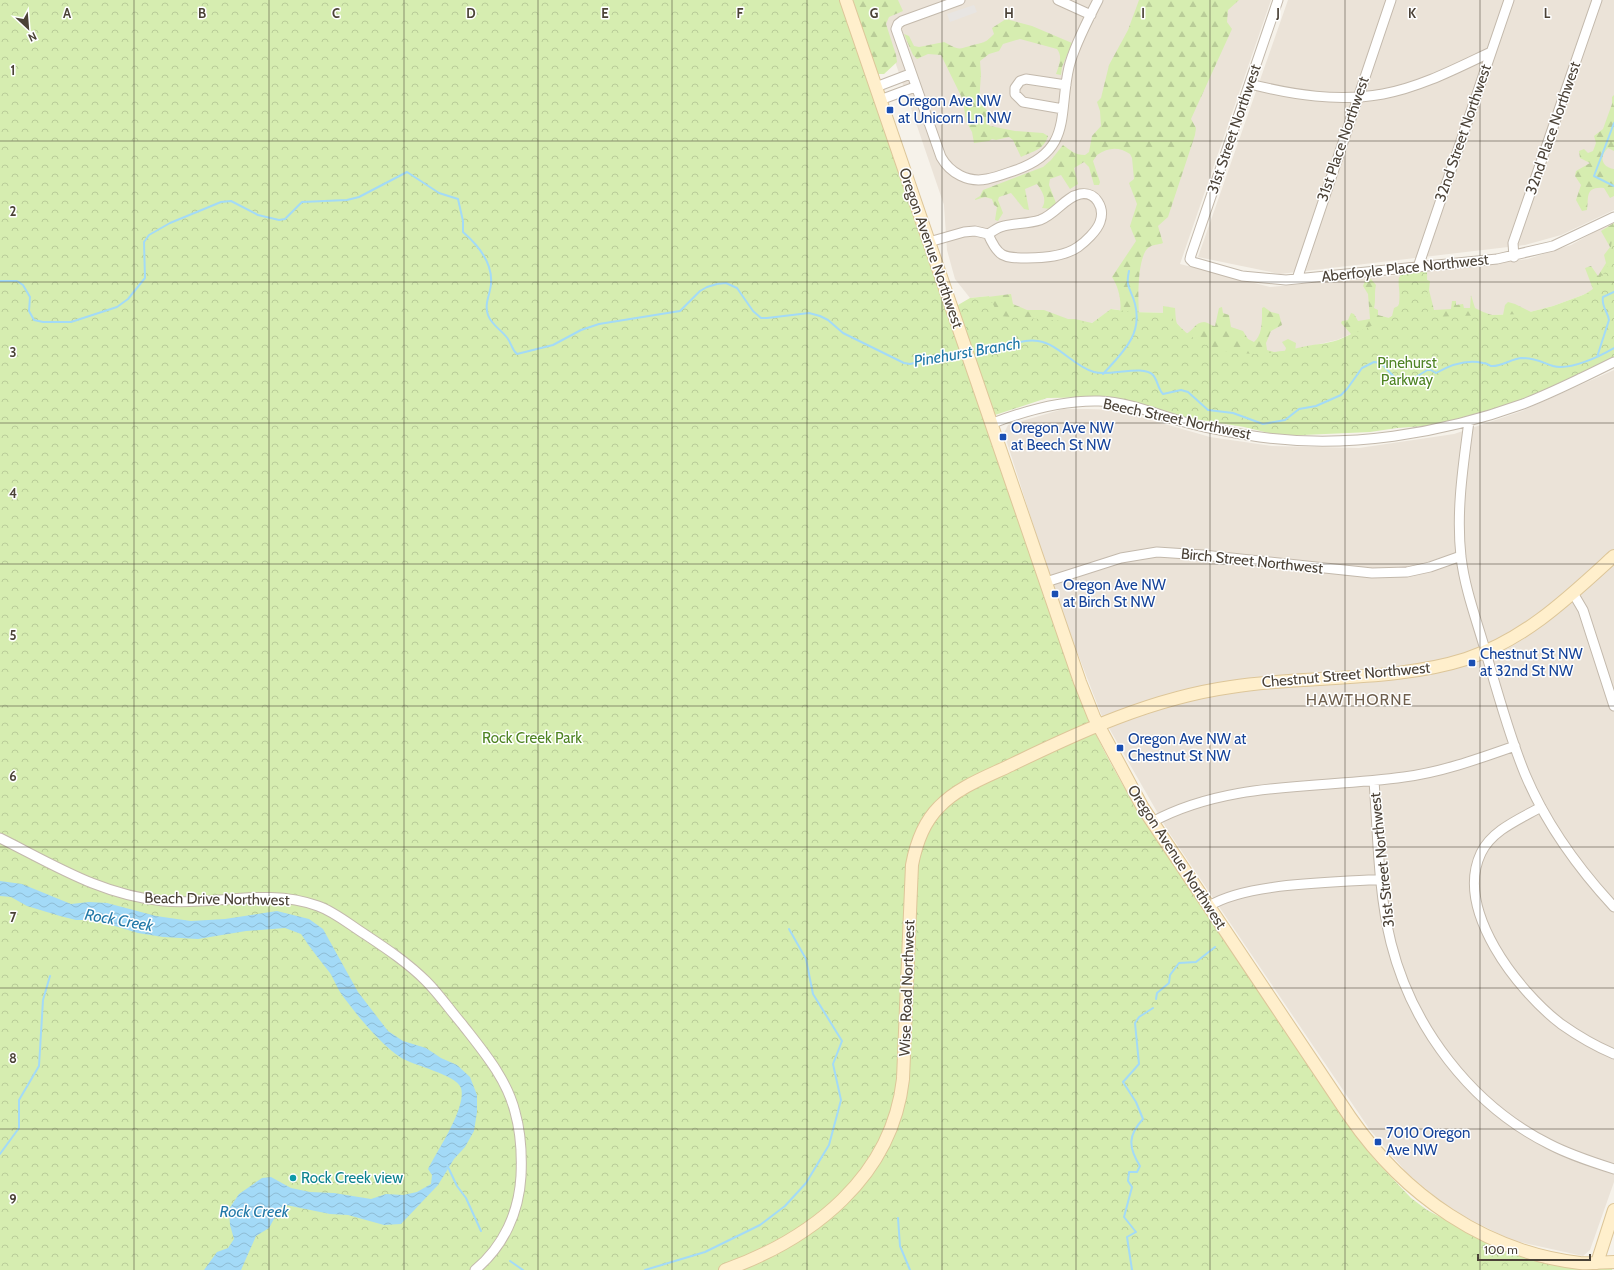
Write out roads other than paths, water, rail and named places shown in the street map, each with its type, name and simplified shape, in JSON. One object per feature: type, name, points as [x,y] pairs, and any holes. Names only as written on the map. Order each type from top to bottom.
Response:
[{"type":"street","name":"Oregon Avenue Northwest","points":[[846,0],[993,424],[1080,682],[1098,725],[1126,780],[1152,822],[1356,1125],[1381,1156],[1406,1182],[1450,1217],[1494,1240],[1549,1257],[1582,1263],[1614,1262]]},
{"type":"street","points":[[960,0],[902,20],[898,24],[896,32],[910,74],[944,161],[957,174],[975,180],[997,176],[1026,166],[1042,158],[1050,150],[1056,140],[1071,60],[1098,0]]},
{"type":"street","points":[[1058,0],[1091,15]]},
{"type":"street","name":"31st Street Northwest","points":[[1190,259],[1278,0]]},
{"type":"street","name":"31st Place Northwest","points":[[1297,279],[1357,97],[1391,0]]},
{"type":"street","name":"32nd Street Northwest","points":[[1418,267],[1509,0]]},
{"type":"street","name":"32nd Place Northwest","points":[[1514,256],[1513,243],[1597,0]]},
{"type":"street","points":[[1250,84],[1312,96],[1357,97],[1383,94],[1412,86],[1491,52]]},
{"type":"street","points":[[876,87],[910,74]]},
{"type":"street","points":[[1063,109],[1023,102],[1015,94],[1015,88],[1020,81],[1026,79],[1066,85]]},
{"type":"street","points":[[880,100],[915,87]]},
{"type":"street","points":[[930,242],[964,232],[975,231],[988,234],[1003,226],[1031,222],[1044,218],[1056,212],[1068,200],[1079,194],[1092,196],[1100,207],[1101,216],[1098,227],[1078,247],[1065,252],[1036,258],[1006,257],[997,252],[988,234]]},
{"type":"street","name":"Aberfoyle Place Northwest","points":[[1190,259],[1214,269],[1242,276],[1272,279],[1297,279],[1514,256],[1564,241],[1614,217]]},
{"type":"street","name":"Beech Street Northwest","points":[[993,424],[1054,404],[1099,401],[1124,405],[1185,422],[1227,431],[1296,440],[1341,440],[1390,436],[1433,430],[1469,421],[1524,404],[1614,362]]},
{"type":"street","points":[[1469,421],[1460,491],[1461,556],[1468,595],[1514,746],[1525,774],[1541,807],[1571,856],[1614,907]]},
{"type":"street","name":"Birch Street Northwest","points":[[1046,582],[1121,558],[1157,552],[1195,554],[1372,573],[1413,571],[1461,556]]},
{"type":"street","name":"Chestnut Street Northwest","points":[[1098,725],[1175,699],[1219,688],[1411,671],[1457,661],[1486,651],[1513,638],[1537,623],[1614,556]]},
{"type":"street","points":[[1573,593],[1583,610],[1614,706]]},
{"type":"street","name":"Wise Road Northwest","points":[[725,1270],[776,1249],[817,1221],[860,1181],[878,1157],[888,1140],[898,1112],[904,1074],[912,869],[918,842],[929,819],[941,805],[966,787],[1098,725]]},
{"type":"street","points":[[1152,822],[1195,803],[1238,792],[1280,787],[1374,781],[1439,770],[1514,746]]},
{"type":"street","name":"31st Street Northwest","points":[[1374,781],[1382,879],[1389,933],[1404,982],[1428,1030],[1458,1072],[1496,1109],[1536,1137],[1580,1158],[1614,1169]]},
{"type":"street","points":[[1541,807],[1497,833],[1482,852],[1474,880],[1476,901],[1494,943],[1522,985],[1560,1023],[1583,1039],[1614,1054]]},
{"type":"street","name":"Beach Drive Northwest","points":[[1,838],[90,884],[119,894],[165,901],[281,898],[319,906],[340,918],[398,957],[426,981],[490,1060],[506,1087],[515,1111],[519,1131],[522,1159],[520,1195],[510,1226],[496,1248],[475,1270]]},
{"type":"street","points":[[1209,906],[1226,898],[1266,889],[1382,879]]},
{"type":"street","points":[[1597,1262],[1614,1210]]},
{"type":"water","name":"Rock Creek","points":[[0,881],[22,884],[71,904],[89,902],[107,903],[156,916],[191,921],[225,919],[277,911],[309,919],[323,929],[358,992],[388,1031],[403,1041],[426,1048],[441,1058],[457,1065],[470,1077],[477,1095],[477,1112],[474,1131],[465,1147],[454,1159],[438,1185],[401,1224],[384,1225],[348,1215],[330,1214],[286,1205],[280,1208],[269,1228],[256,1236],[241,1270],[204,1270],[217,1252],[228,1248],[234,1239],[230,1225],[229,1209],[239,1194],[262,1178],[271,1177],[291,1188],[310,1192],[334,1193],[371,1199],[386,1194],[403,1195],[417,1192],[431,1184],[432,1175],[428,1169],[456,1117],[462,1096],[461,1088],[457,1083],[443,1074],[400,1057],[384,1044],[346,1000],[330,973],[301,934],[285,928],[246,931],[198,939],[163,937],[138,933],[95,920],[76,920],[60,916],[27,906],[11,897],[0,896]]},
{"type":"waterway","points":[[1614,123],[1594,176],[1614,186]]},
{"type":"waterway","name":"Pinehurst Branch","points":[[0,281],[17,281],[23,285],[30,297],[29,311],[34,320],[43,322],[71,322],[117,307],[128,299],[145,278],[144,242],[149,235],[170,223],[221,202],[231,201],[258,215],[279,220],[285,219],[302,202],[347,200],[359,197],[407,172],[439,193],[458,199],[463,221],[463,232],[479,248],[490,268],[491,284],[487,303],[488,315],[492,322],[508,339],[517,354],[553,345],[581,330],[599,324],[680,311],[700,291],[707,287],[726,283],[737,288],[753,311],[761,318],[809,313],[820,316],[828,320],[843,333],[904,363],[910,364],[944,356],[964,355]]},
{"type":"waterway","points":[[1103,374],[1124,351],[1136,325],[1137,315],[1135,304],[1128,285],[1129,271]]},
{"type":"waterway","points":[[1597,357],[1609,320],[1603,303],[1603,297],[1614,292]]},
{"type":"waterway","name":"Pinehurst Branch","points":[[973,355],[989,352],[1021,342],[1038,341],[1053,346],[1079,365],[1094,372],[1148,372],[1155,377],[1163,394],[1181,390],[1188,392],[1208,410],[1233,413],[1263,424],[1285,420],[1299,409],[1316,406],[1341,395],[1362,368],[1374,362],[1381,363],[1395,378],[1411,380],[1429,369],[1436,373],[1453,365],[1465,362],[1477,362],[1495,366],[1517,359],[1526,358],[1560,367],[1576,365],[1593,359],[1614,348]]},
{"type":"waterway","points":[[645,1270],[705,1252],[760,1225],[785,1206],[806,1183],[829,1145],[841,1100],[833,1064],[842,1041],[813,994],[806,959],[789,929]]},
{"type":"waterway","points":[[1156,999],[1157,993],[1169,983],[1170,975],[1179,963],[1196,962],[1215,947]]},
{"type":"waterway","points":[[0,1154],[19,1128],[19,1100],[39,1066],[43,1000],[50,976]]},
{"type":"waterway","points":[[1132,1270],[1127,1237],[1136,1232],[1124,1217],[1132,1187],[1128,1181],[1129,1172],[1137,1172],[1140,1166],[1133,1153],[1131,1141],[1135,1130],[1143,1119],[1136,1102],[1123,1082],[1139,1064],[1135,1023],[1139,1017],[1153,1008]]},
{"type":"waterway","points":[[447,1165],[457,1186],[466,1198],[481,1231]]},
{"type":"waterway","points":[[898,1218],[900,1246],[910,1270]]},
{"type":"waterway","points":[[510,1261],[523,1270]]},
{"type":"place","name":"Oregon Ave NW at Unicorn Ln NW","points":[[890,110]]},
{"type":"place","name":"Oregon Ave NW at Beech St NW","points":[[1003,437]]},
{"type":"place","name":"Oregon Ave NW at Birch St NW","points":[[1055,594]]},
{"type":"place","name":"Chestnut St NW at 32nd St NW","points":[[1472,663]]},
{"type":"place","name":"Oregon Ave NW at Chestnut St NW","points":[[1120,748]]},
{"type":"place","name":"7010 Oregon Ave NW","points":[[1378,1142]]},
{"type":"place","name":"Rock Creek view","points":[[293,1178]]},
{"type":"district","name":"HAWTHORNE","points":[[1359,699]]},
{"type":"park label","name":"Pinehurst Parkway","points":[[1407,372]]},
{"type":"park label","name":"Rock Creek Park","points":[[532,738]]}]
